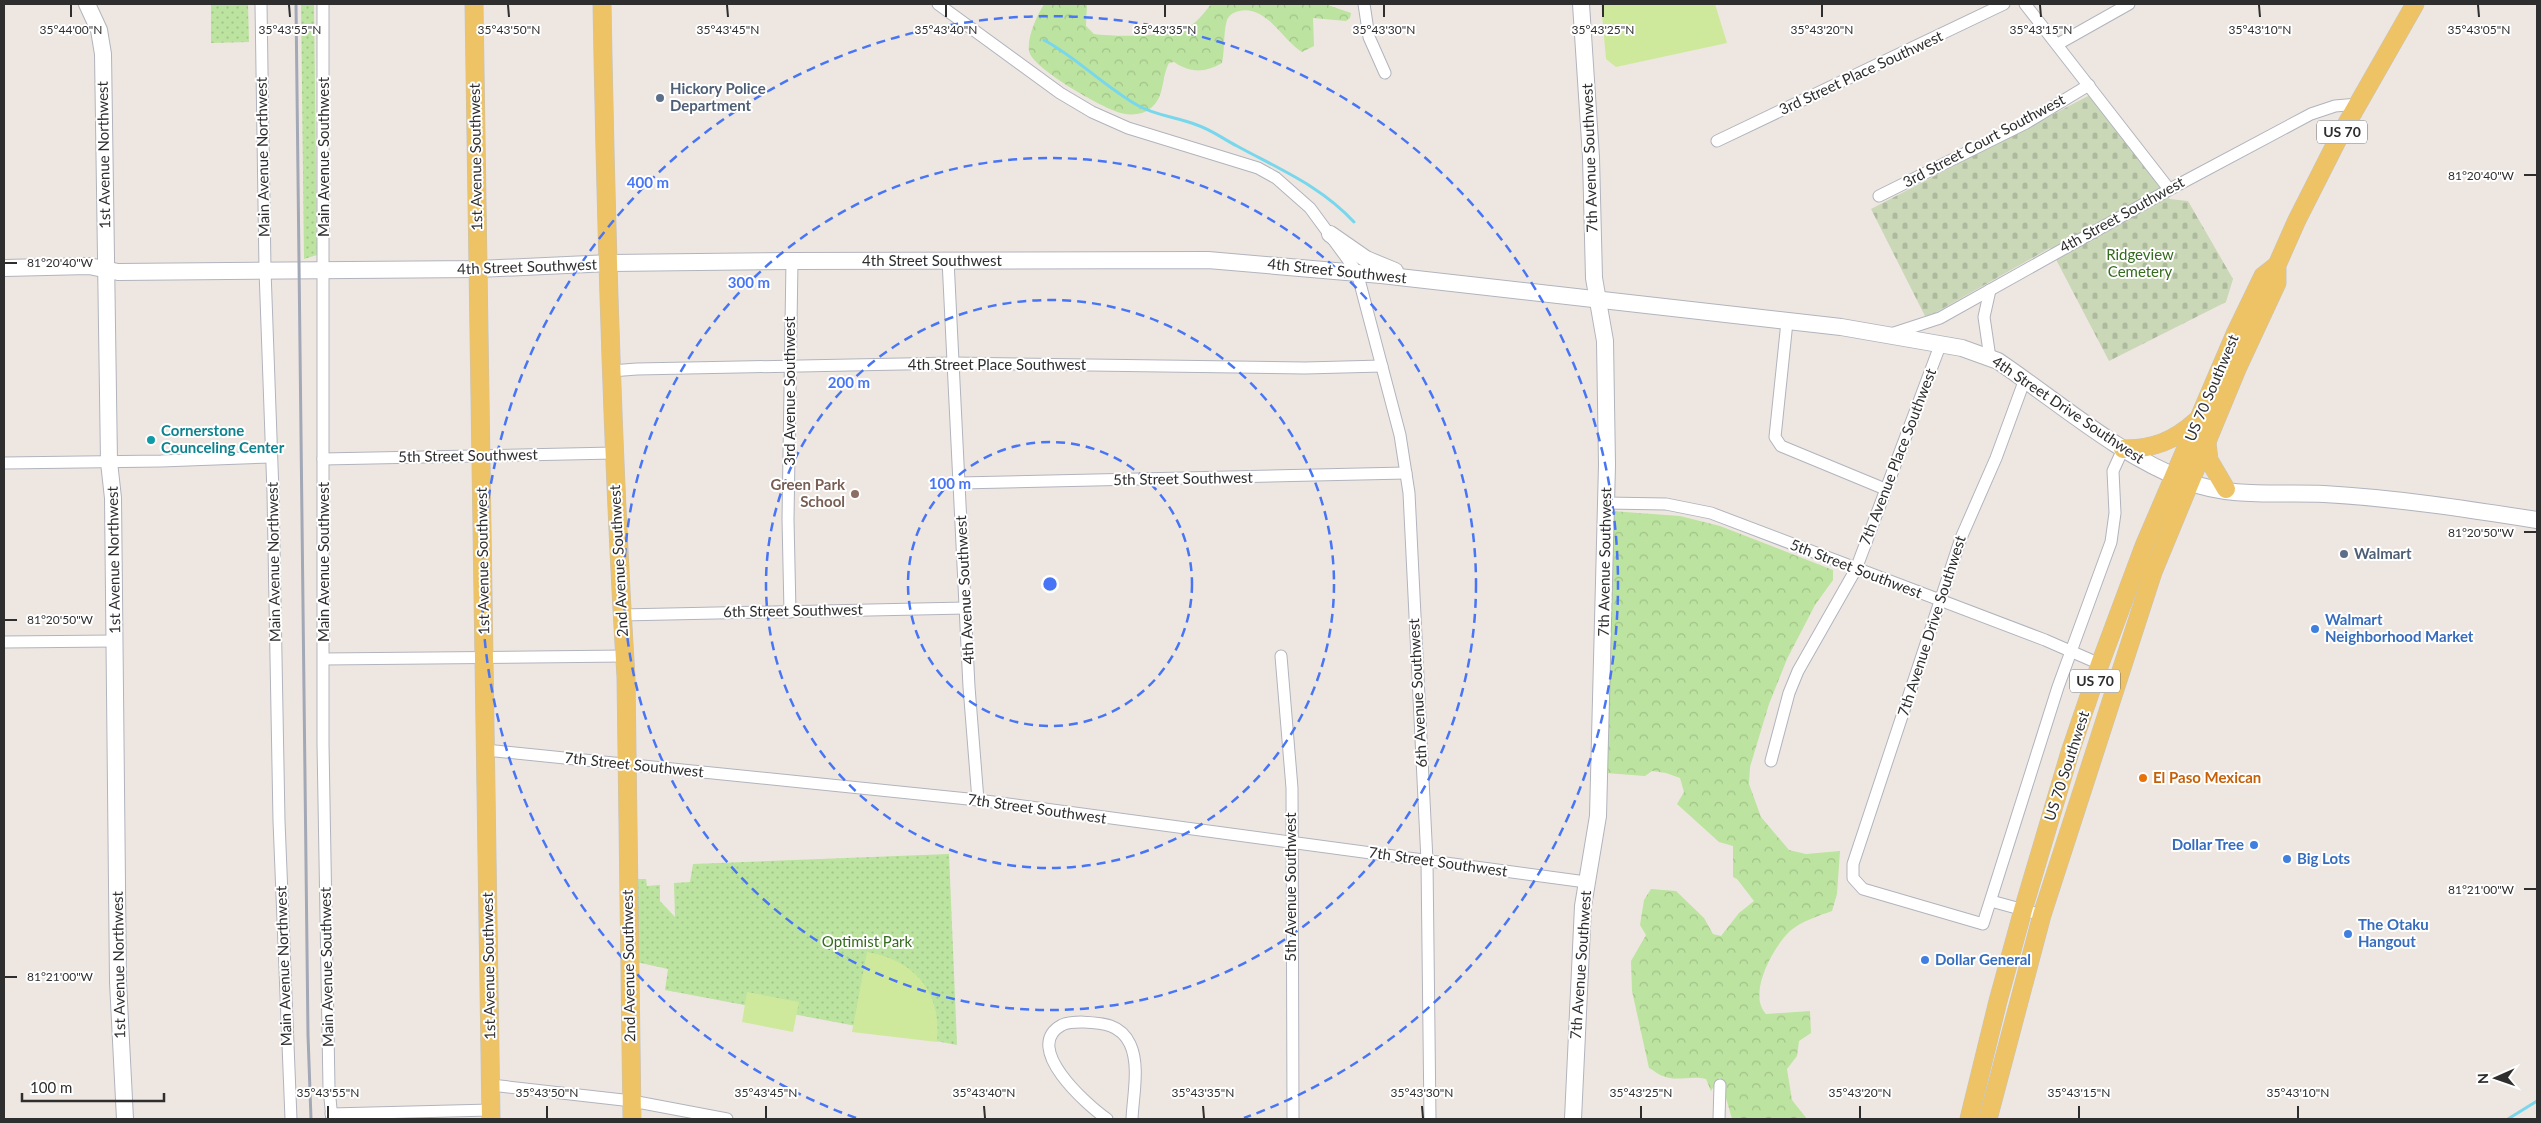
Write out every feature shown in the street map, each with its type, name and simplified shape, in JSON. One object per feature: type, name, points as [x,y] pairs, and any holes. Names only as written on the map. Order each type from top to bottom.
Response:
[{"type":"main road","name":"1st Avenue Northwest","points":[[88,4],[99,30],[102,48],[109,462],[113,498],[118,982],[125,1119]]},
{"type":"main road","name":"1st Avenue Southwest","points":[[474,4],[491,1115]]},
{"type":"main road","name":"2nd Avenue Southwest","points":[[602,4],[610,264],[611,371],[621,615],[625,656],[632,1119]]},
{"type":"main road","name":"7th Avenue Southwest","points":[[1573,1119],[1579,954],[1586,882],[1598,816],[1606,503],[1605,347],[1594,278],[1591,157],[1580,4]]},
{"type":"main road","name":"US 70 Southwest","points":[[1969,1119],[1998,1001],[2070,752],[2100,664],[2144,546],[2183,479],[2207,444],[2237,369],[2277,283],[2277,265],[2312,191],[2358,104],[2415,4]]},
{"type":"main road","points":[[1330,234],[1376,263],[1431,282]]},
{"type":"main road","name":"4th Street Southwest","points":[[4,268],[89,266],[118,272],[479,270],[610,264],[792,261],[1208,260],[1357,272],[1431,282],[1598,299]]},
{"type":"main road","name":"US 70 Southwest","points":[[1988,1119],[2042,915],[2136,619],[2183,479],[2200,417],[2263,276],[2277,265]]},
{"type":"main road","name":"4th Street Drive Southwest","points":[[1598,299],[1889,334],[1941,343],[1990,358],[2025,379],[2123,449],[2183,479],[2226,490],[2325,494],[2537,520]]},
{"type":"main road","points":[[2123,449],[2143,448],[2170,441],[2200,417]]},
{"type":"main road","points":[[2207,444],[2209,460],[2226,490]]},
{"type":"street","name":"Main Avenue Northwest","points":[[260,4],[280,839],[291,1119]]},
{"type":"street","name":"Main Avenue Southwest","points":[[324,4],[324,851],[331,1117]]},
{"type":"street","points":[[1364,4],[1369,37],[1385,73]]},
{"type":"street","name":"3rd Street Place Southwest","points":[[1717,141],[2004,4]]},
{"type":"street","points":[[2025,4],[2169,189]]},
{"type":"street","points":[[2058,44],[2129,4]]},
{"type":"street","points":[[942,5],[1060,93],[1092,112],[1128,128],[1239,160],[1276,178],[1310,208],[1357,272]]},
{"type":"street","name":"3rd Street Court Southwest","points":[[1879,196],[2026,123],[2089,86]]},
{"type":"street","name":"4th Street Southwest","points":[[1889,334],[1931,322],[2169,189],[2311,114],[2335,106],[2358,104]]},
{"type":"street","name":"4th Avenue Southwest","points":[[948,260],[978,800]]},
{"type":"street","name":"3rd Avenue Southwest","points":[[790,612],[788,567],[792,261]]},
{"type":"street","name":"6th Avenue Southwest","points":[[1357,272],[1400,434],[1406,473],[1427,861],[1430,1119]]},
{"type":"street","points":[[1990,290],[1984,317],[1990,358]]},
{"type":"street","points":[[1787,322],[1775,437],[1781,446],[1885,489]]},
{"type":"street","name":"7th Avenue Place Southwest","points":[[1772,761],[1789,693],[1798,671],[1856,569],[1941,343]]},
{"type":"street","name":"4th Street Place Southwest","points":[[611,371],[637,368],[953,363],[1305,368],[1382,366]]},
{"type":"street","name":"7th Avenue Drive Southwest","points":[[1991,901],[1983,924],[1863,889],[1853,878],[1853,864],[1960,538],[1996,458],[2025,379]]},
{"type":"street","points":[[2042,915],[1991,901],[2071,650],[2111,542],[2115,513],[2114,471],[2123,449]]},
{"type":"street","name":"5th Street Southwest","points":[[323,459],[614,453]]},
{"type":"street","points":[[4,463],[271,457]]},
{"type":"street","name":"5th Street Southwest","points":[[959,484],[1406,473]]},
{"type":"street","name":"5th Street Southwest","points":[[1606,503],[1666,504],[1711,513],[2071,650],[2100,664]]},
{"type":"street","name":"6th Street Southwest","points":[[621,615],[966,608]]},
{"type":"street","points":[[4,642],[115,641]]},
{"type":"street","points":[[324,659],[625,656]]},
{"type":"street","name":"5th Avenue Southwest","points":[[1281,656],[1292,788],[1290,842],[1292,1119]]},
{"type":"street","name":"7th Street Southwest","points":[[486,750],[978,800],[1586,882]]},
{"type":"street","points":[[1107,1119],[1082,1098],[1054,1065],[1050,1056],[1050,1042],[1057,1029],[1063,1024],[1105,1023],[1116,1027],[1124,1035],[1133,1053],[1132,1119]]},
{"type":"street","points":[[491,1085],[632,1100],[727,1119]]},
{"type":"street","points":[[1719,1119],[1720,1085]]},
{"type":"street","points":[[331,1117],[491,1115]]},
{"type":"green space","points":[[211,4],[248,4],[249,42],[211,43]]},
{"type":"green space","points":[[301,4],[314,4],[317,255],[304,259]]},
{"type":"green space","points":[[1044,4],[1087,4],[1086,26],[1094,34],[1115,36],[1154,35],[1186,28],[1197,21],[1211,4],[1325,4],[1351,13],[1350,18],[1346,21],[1313,18],[1314,46],[1302,52],[1274,25],[1258,13],[1249,11],[1235,12],[1227,20],[1222,63],[1210,69],[1192,70],[1174,62],[1169,63],[1161,93],[1155,104],[1143,113],[1129,114],[1119,113],[1081,94],[1041,67],[1033,58],[1029,51],[1031,33]]},
{"type":"green space","points":[[1601,4],[1715,4],[1727,43],[1616,67],[1606,59]]},
{"type":"green space","name":"Ridgeview Cemetery","points":[[2090,95],[2170,199],[2188,201],[2233,279],[2226,302],[2109,361],[2050,248],[1926,318],[1871,209]]},
{"type":"green space","points":[[1611,511],[1680,516],[1720,526],[1833,570],[1833,580],[1815,605],[1787,659],[1769,704],[1750,767],[1749,784],[1761,817],[1789,850],[1806,854],[1840,851],[1837,894],[1832,911],[1795,927],[1783,938],[1764,971],[1759,995],[1761,1005],[1766,1014],[1810,1011],[1811,1033],[1799,1041],[1797,1056],[1787,1069],[1792,1100],[1807,1119],[1732,1119],[1720,1077],[1711,1091],[1706,1079],[1668,1078],[1659,1075],[1649,1068],[1632,991],[1631,961],[1646,935],[1640,925],[1644,900],[1651,889],[1676,891],[1704,918],[1713,934],[1721,936],[1739,913],[1754,901],[1737,879],[1733,877],[1733,846],[1719,842],[1677,804],[1684,792],[1680,778],[1652,771],[1645,776],[1606,773]]},
{"type":"green space","name":"Optimist Park","points":[[949,854],[957,1045],[665,990],[668,969],[636,962],[636,879],[646,879],[647,886],[660,885],[660,901],[675,917],[674,883],[690,882],[693,864]]},
{"type":"green space","points":[[867,952],[899,962],[922,981],[930,994],[935,1008],[937,1042],[852,1032]]},
{"type":"green space","points":[[747,992],[799,1002],[793,1032],[742,1022]]},
{"type":"waterway","points":[[1044,40],[1137,105],[1152,112],[1208,129],[1299,179],[1328,198],[1354,222]]},
{"type":"waterway","points":[[2508,1119],[2537,1101]]},
{"type":"railway","points":[[296,4],[308,1035],[311,1119]]},
{"type":"place","name":"Hickory Police Department","points":[[660,98]]},
{"type":"place","name":"Cornerstone Counceling Center","points":[[151,440]]},
{"type":"place","name":"Green Park School","points":[[855,494]]},
{"type":"place","name":"Walmart","points":[[2344,554]]},
{"type":"place","name":"Walmart Neighborhood Market","points":[[2315,629]]},
{"type":"place","name":"El Paso Mexican","points":[[2143,778]]},
{"type":"place","name":"Dollar Tree","points":[[2254,845]]},
{"type":"place","name":"Big Lots","points":[[2287,859]]},
{"type":"place","name":"The Otaku Hangout","points":[[2348,934]]},
{"type":"place","name":"Dollar General","points":[[1925,960]]}]
